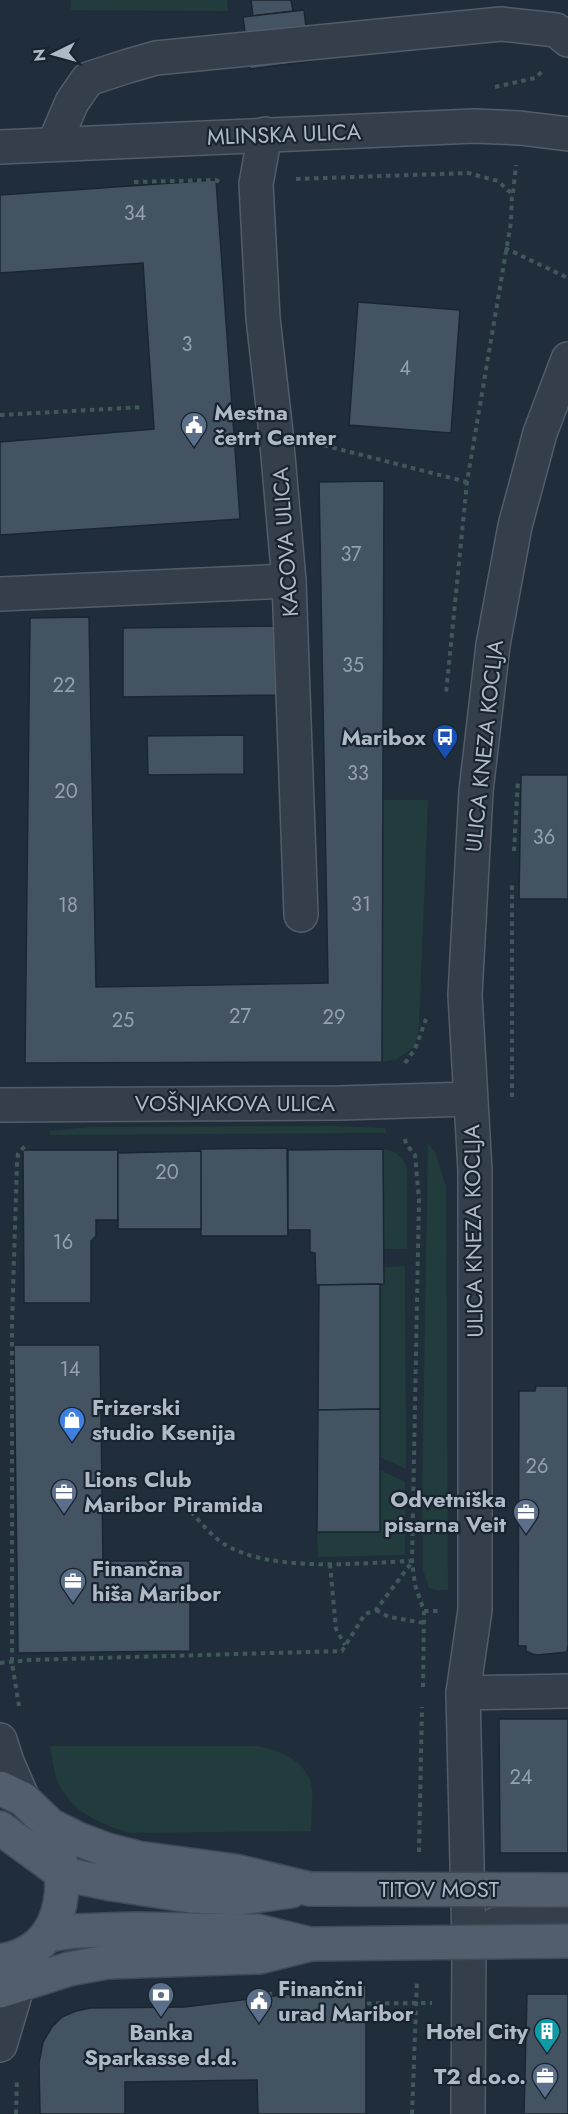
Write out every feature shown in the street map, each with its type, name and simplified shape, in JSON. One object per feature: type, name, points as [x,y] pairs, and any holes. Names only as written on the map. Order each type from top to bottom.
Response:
[{"type":"main road","points":[[11,1793],[50,1825],[78,1839],[118,1853],[138,1858],[235,1870],[310,1888]]},
{"type":"main road","points":[[19,1965],[58,1915],[62,1898],[63,1874],[59,1849],[50,1825]]},
{"type":"main road","points":[[0,1828],[63,1874],[112,1884],[191,1896],[240,1898],[310,1888]]},
{"type":"main road","name":"TITOV MOST","points":[[310,1888],[568,1890]]},
{"type":"main road","points":[[19,1965],[76,1931],[134,1929],[257,1931],[311,1944]]},
{"type":"main road","points":[[19,1965],[69,1969],[107,1962],[260,1957],[311,1944],[568,1941]]},
{"type":"street","points":[[54,144],[72,102],[88,79],[156,58],[501,24],[556,30],[568,40]]},
{"type":"street","name":"MLINSKA ULICA","points":[[0,147],[474,126],[520,128],[568,134]]},
{"type":"street","name":"KACOVA ULICA","points":[[265,134],[256,184],[263,318],[289,581],[301,915]]},
{"type":"street","name":"ULICA KNEZA KOCLJA","points":[[468,2114],[469,1947],[463,1693],[475,1610],[475,1171],[465,1018],[476,791],[493,645],[515,526],[540,433],[568,359]]},
{"type":"street","points":[[0,594],[289,581]]},
{"type":"street","name":"VOŠNJAKOVA ULICA","points":[[0,1105],[328,1103],[470,1099]]},
{"type":"street","points":[[463,1693],[568,1691]]},
{"type":"street","points":[[0,1740],[7,1762],[11,1793]]},
{"type":"street","points":[[469,1947],[496,1924],[511,1921],[568,1920]]},
{"type":"street","points":[[0,2045],[19,1965]]},
{"type":"path","points":[[288,179],[468,172],[498,181],[512,194],[511,222],[467,482],[445,706]]},
{"type":"path","points":[[506,248],[568,278]]},
{"type":"path","points":[[0,416],[142,407]]},
{"type":"path","points":[[276,433],[467,482]]},
{"type":"path","points":[[514,855],[519,773]]},
{"type":"path","points":[[512,879],[512,1103]]},
{"type":"path","points":[[405,1072],[405,1062],[415,1049],[427,1018]]},
{"type":"path","points":[[405,1131],[406,1144],[415,1155],[419,1199],[412,1561],[415,1585],[424,1611],[423,1694]]},
{"type":"path","points":[[20,1715],[12,1663],[14,1202],[18,1154],[24,1146],[34,1142]]},
{"type":"path","points":[[398,1143],[406,1144]]},
{"type":"path","points":[[185,1505],[223,1544],[248,1555],[283,1562],[330,1564],[412,1561]]},
{"type":"path","points":[[0,1663],[29,1660],[342,1651],[365,1614],[376,1610],[412,1561]]},
{"type":"path","points":[[330,1564],[336,1629],[345,1646]]},
{"type":"path","points":[[376,1610],[389,1617],[424,1623]]},
{"type":"path","points":[[419,1860],[423,1706]]},
{"type":"path","points":[[412,2114],[417,1979]]},
{"type":"path","points":[[271,2004],[416,2003]]},
{"type":"path","points":[[16,2114],[18,2073]]},
{"type":"green space","points":[[71,0],[227,0],[228,11],[71,10]]},
{"type":"green space","points":[[382,800],[428,800],[419,1026],[414,1047],[397,1059],[382,1062]]},
{"type":"green space","points":[[338,1126],[385,1128],[386,1133],[50,1135],[49,1131],[88,1127]]},
{"type":"green space","points":[[428,1144],[436,1154],[446,1187],[448,1590],[429,1588],[423,1570],[422,1496]]},
{"type":"green space","points":[[383,1149],[398,1155],[407,1169],[407,1249],[384,1249]]},
{"type":"green space","points":[[405,1266],[406,1469],[380,1457],[380,1284],[384,1284],[384,1267]]},
{"type":"green space","points":[[380,1470],[405,1482],[405,1555],[318,1557],[317,1532],[380,1532]]},
{"type":"green space","points":[[50,1746],[258,1746],[274,1750],[297,1762],[308,1775],[312,1795],[311,1831],[131,1833],[119,1830],[85,1813],[66,1796],[55,1774]]},
{"type":"building","points":[[251,0],[291,0],[293,11],[253,16]]},
{"type":"building","points":[[304,10],[310,61],[250,69],[243,17]]},
{"type":"building","points":[[216,180],[240,519],[0,535],[0,442],[154,429],[143,263],[0,273],[0,195]]},
{"type":"building","points":[[358,302],[460,310],[451,433],[349,425]]},
{"type":"building","points":[[384,481],[382,1062],[25,1063],[30,618],[89,617],[96,987],[328,983],[319,482]]},
{"type":"building","points":[[275,626],[276,695],[123,697],[123,628]]},
{"type":"building","points":[[244,735],[244,774],[148,775],[147,736]]},
{"type":"building","points":[[521,775],[568,775],[568,899],[519,899]]},
{"type":"building","points":[[287,1148],[288,1236],[201,1236],[200,1149]]},
{"type":"building","points":[[383,1149],[384,1284],[316,1285],[315,1253],[310,1252],[310,1230],[288,1230],[288,1150]]},
{"type":"building","points":[[23,1150],[118,1150],[118,1220],[96,1220],[96,1236],[91,1241],[91,1303],[24,1303]]},
{"type":"building","points":[[201,1151],[201,1229],[118,1229],[118,1153]]},
{"type":"building","points":[[380,1284],[380,1409],[318,1410],[319,1285]]},
{"type":"building","points":[[14,1345],[100,1345],[103,1561],[190,1561],[190,1651],[18,1653]]},
{"type":"building","points":[[536,1386],[568,1386],[568,1645],[567,1652],[538,1655],[526,1651],[526,1646],[518,1646],[519,1391],[535,1391]]},
{"type":"building","points":[[380,1409],[380,1532],[317,1532],[318,1410]]},
{"type":"building","points":[[499,1719],[568,1719],[568,1853],[500,1853]]},
{"type":"building","points":[[366,1985],[366,2114],[258,2114],[257,2080],[125,2082],[125,2114],[40,2114],[39,2063],[43,2042],[52,2027],[62,2017],[76,2011],[90,2008],[184,2007]]},
{"type":"building","name":"Hotel City","points":[[527,1994],[568,1994],[568,2114],[524,2114]]},
{"type":"place","name":"Mestna četrt Center","points":[[194,448]]},
{"type":"place","name":"Maribox","points":[[445,760]]},
{"type":"place","name":"Frizerski studio Ksenija","points":[[72,1443]]},
{"type":"place","name":"Lions Club Maribor Piramida","points":[[64,1515]]},
{"type":"place","name":"Odvetniška pisarna Veit","points":[[526,1535]]},
{"type":"place","name":"Finančna hiša Maribor","points":[[73,1604]]},
{"type":"place","name":"Banka Sparkasse d.d.","points":[[161,2018]]},
{"type":"place","name":"Finančni urad Maribor","points":[[259,2024]]},
{"type":"place","name":"Hotel City","points":[[547,2054]]},
{"type":"place","name":"T2 d.o.o.","points":[[545,2099]]}]
